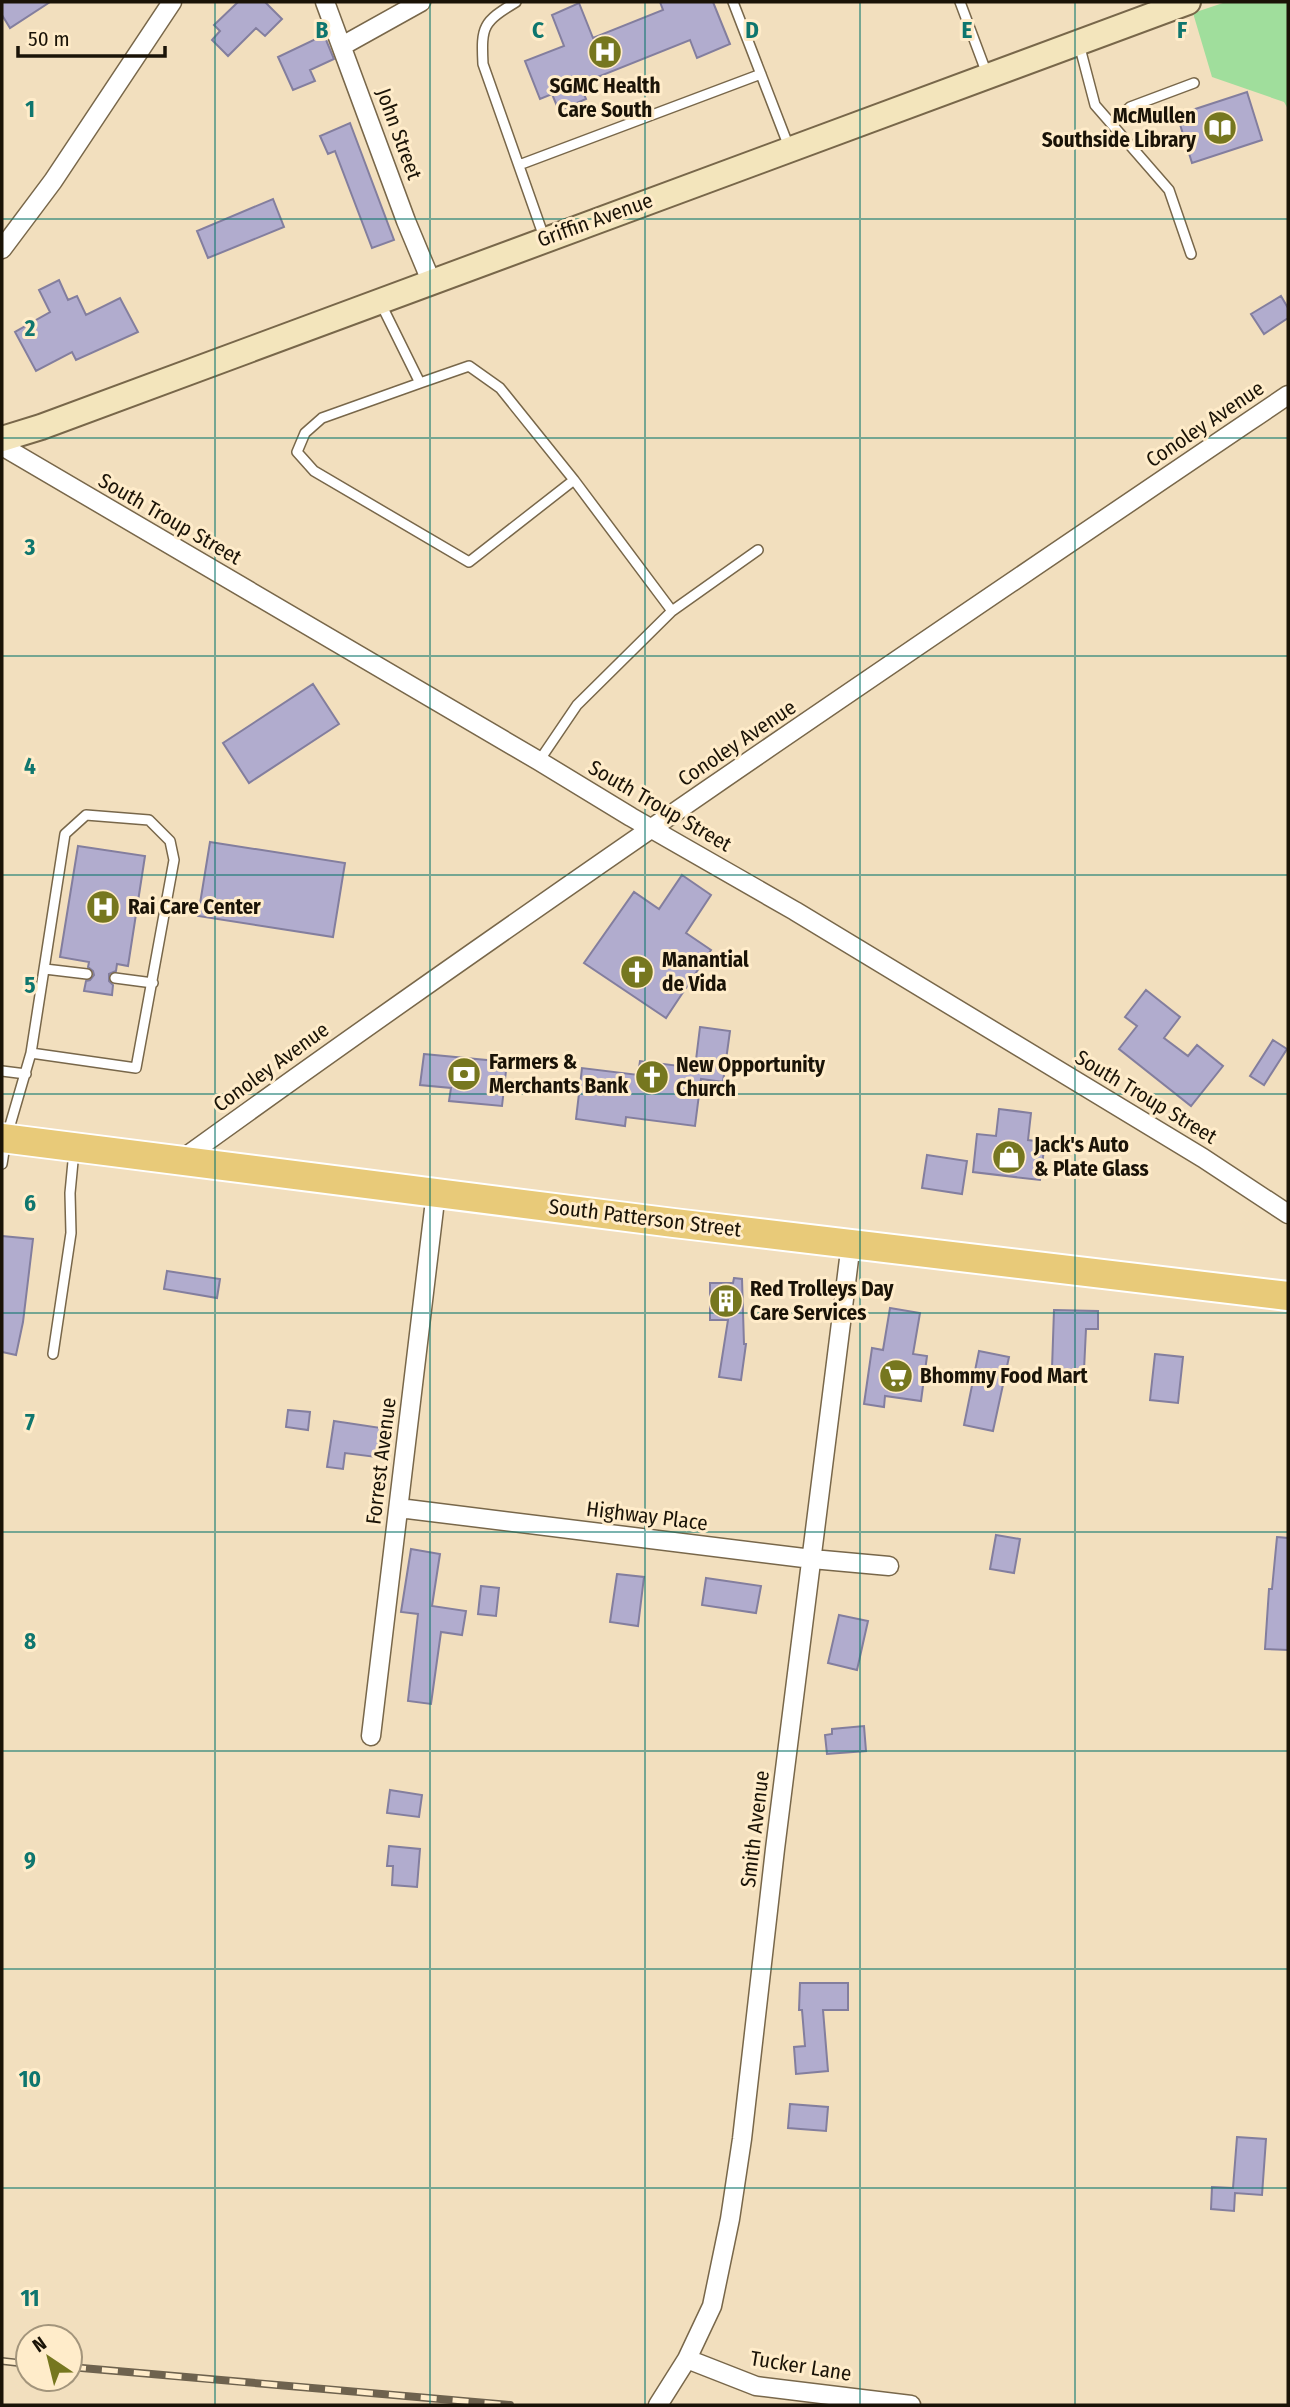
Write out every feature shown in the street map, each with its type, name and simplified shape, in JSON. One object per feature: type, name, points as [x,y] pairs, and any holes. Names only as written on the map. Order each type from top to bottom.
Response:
[{"type":"main road","name":"Griffin Avenue","points":[[2,439],[41,427],[1188,2]]},
{"type":"main road","name":"South Patterson Street","points":[[3,1147],[74,1147],[1288,1296]]},
{"type":"street","points":[[2,249],[53,181],[173,2]]},
{"type":"street","name":"John Street","points":[[325,2],[431,281]]},
{"type":"street","points":[[342,46],[421,2]]},
{"type":"street","name":"Conoley Avenue","points":[[181,1160],[341,1044],[653,828],[1288,395]]},
{"type":"street","name":"South Troup Street","points":[[2,446],[653,828],[1124,1110],[1288,1214]]},
{"type":"street","name":"Forrest Avenue","points":[[371,1736],[436,1192]]},
{"type":"street","name":"Smith Avenue","points":[[657,2405],[687,2359],[712,2306],[732,2205],[851,1243]]},
{"type":"street","name":"Highway Place","points":[[399,1508],[889,1566]]},
{"type":"street","name":"Tucker Lane","points":[[687,2359],[755,2386],[911,2405]]},
{"type":"lane","points":[[516,2],[495,15],[482,35],[483,64],[545,239]]},
{"type":"lane","points":[[733,2],[789,148]]},
{"type":"lane","points":[[961,2],[988,75]]},
{"type":"lane","points":[[1079,42],[1095,105],[1169,190],[1191,254]]},
{"type":"lane","points":[[519,165],[761,74]]},
{"type":"lane","points":[[1112,124],[1130,107],[1194,83]]},
{"type":"lane","points":[[379,301],[420,383]]},
{"type":"lane","points":[[573,480],[469,562],[314,471],[297,452],[305,433],[322,418],[469,366],[500,388],[573,480],[672,611]]},
{"type":"lane","points":[[540,761],[577,705],[672,611],[758,550]]},
{"type":"lane","points":[[3,1147],[31,1054],[65,834],[86,816],[149,820],[170,841],[174,860],[136,1068],[31,1054]]},
{"type":"lane","points":[[46,969],[87,974]]},
{"type":"lane","points":[[115,978],[153,983]]},
{"type":"lane","points":[[2,1071],[26,1074]]},
{"type":"lane","points":[[53,1354],[71,1233],[70,1193],[74,1147]]},
{"type":"green space","points":[[1226,2],[1288,2],[1288,109],[1284,102],[1212,77],[1193,13]]},
{"type":"building","points":[[2,2],[50,2],[10,28],[2,15]]},
{"type":"building","points":[[238,2],[265,2],[282,19],[265,36],[256,28],[228,56],[212,40],[220,31],[214,25]]},
{"type":"building","name":"SGMC Health Care South","points":[[660,2],[713,2],[730,44],[697,58],[690,40],[580,84],[586,99],[559,111],[552,94],[540,99],[525,61],[564,46],[552,15],[579,3],[593,38],[663,10]]},
{"type":"building","points":[[324,35],[334,59],[310,70],[315,81],[293,90],[278,57]]},
{"type":"building","name":"McMullen Southside Library","points":[[1247,92],[1262,140],[1192,163],[1177,115]]},
{"type":"building","points":[[350,123],[394,240],[372,248],[335,151],[328,154],[320,136]]},
{"type":"building","points":[[273,199],[284,227],[208,258],[197,231]]},
{"type":"building","points":[[59,280],[68,300],[77,296],[86,315],[120,298],[138,332],[76,360],[72,352],[36,371],[15,332],[50,312],[39,290]]},
{"type":"building","points":[[1281,296],[1288,308],[1288,318],[1264,334],[1251,314]]},
{"type":"building","points":[[313,684],[339,724],[249,783],[223,743]]},
{"type":"building","points":[[210,842],[345,863],[333,937],[198,916]]},
{"type":"building","name":"Rai Care Center","points":[[78,846],[145,856],[128,966],[117,964],[116,971],[109,974],[109,981],[113,985],[112,995],[84,991],[86,981],[94,975],[88,967],[89,962],[60,957]]},
{"type":"building","points":[[682,875],[711,895],[686,933],[711,950],[666,1018],[584,963],[634,892],[659,909]]},
{"type":"building","points":[[1146,990],[1180,1017],[1164,1038],[1188,1056],[1197,1045],[1223,1066],[1191,1106],[1119,1049],[1137,1026],[1125,1017]]},
{"type":"building","name":"New Opportunity Church","points":[[700,1027],[730,1031],[723,1082],[701,1079],[695,1126],[626,1117],[625,1126],[576,1119],[582,1068],[638,1075],[640,1061],[695,1068]]},
{"type":"building","points":[[1273,1040],[1287,1049],[1264,1085],[1250,1076]]},
{"type":"building","name":"Farmers & Merchants Bank","points":[[424,1054],[507,1062],[502,1106],[449,1101],[451,1088],[420,1085]]},
{"type":"building","name":"Jack's Auto & Plate Glass","points":[[999,1109],[1031,1113],[1028,1140],[1045,1142],[1040,1180],[973,1172],[977,1134],[996,1136]]},
{"type":"building","points":[[927,1155],[967,1161],[962,1194],[922,1188]]},
{"type":"building","points":[[2,1236],[33,1239],[23,1322],[16,1355],[2,1352]]},
{"type":"building","points":[[167,1271],[220,1279],[217,1298],[164,1289]]},
{"type":"building","points":[[734,1278],[742,1279],[746,1344],[741,1380],[719,1377],[728,1320],[710,1320],[710,1283],[733,1283]]},
{"type":"building","name":"Bhommy Food Mart","points":[[890,1308],[920,1313],[913,1354],[927,1356],[921,1401],[885,1396],[884,1407],[864,1404],[872,1348],[883,1350]]},
{"type":"building","points":[[1054,1310],[1098,1311],[1098,1329],[1086,1329],[1084,1370],[1052,1369]]},
{"type":"building","points":[[979,1351],[1009,1357],[993,1431],[964,1425]]},
{"type":"building","points":[[1155,1354],[1183,1357],[1178,1403],[1150,1400]]},
{"type":"building","points":[[288,1410],[310,1412],[308,1430],[286,1427]]},
{"type":"building","points":[[334,1421],[381,1428],[376,1457],[345,1453],[343,1469],[327,1467]]},
{"type":"building","points":[[996,1535],[1020,1539],[1014,1573],[990,1569]]},
{"type":"building","points":[[1277,1537],[1288,1538],[1288,1650],[1265,1649],[1269,1589],[1272,1589]]},
{"type":"building","points":[[411,1549],[440,1554],[432,1606],[466,1611],[462,1635],[441,1632],[431,1704],[408,1701],[418,1614],[401,1612]]},
{"type":"building","points":[[617,1574],[644,1577],[638,1626],[610,1622]]},
{"type":"building","points":[[706,1578],[761,1586],[756,1613],[702,1605]]},
{"type":"building","points":[[481,1586],[499,1588],[496,1616],[478,1614]]},
{"type":"building","points":[[839,1615],[868,1621],[857,1670],[828,1663]]},
{"type":"building","points":[[864,1726],[866,1751],[827,1754],[825,1735],[832,1734],[832,1729]]},
{"type":"building","points":[[390,1790],[422,1795],[419,1817],[387,1813]]},
{"type":"building","points":[[389,1846],[420,1849],[417,1887],[392,1885],[393,1866],[387,1866]]},
{"type":"building","points":[[800,1983],[848,1983],[848,2010],[823,2010],[828,2071],[796,2074],[794,2047],[805,2046],[802,2010],[799,2010]]},
{"type":"building","points":[[790,2104],[828,2107],[826,2131],[788,2128]]},
{"type":"building","points":[[1237,2137],[1266,2139],[1262,2195],[1235,2193],[1234,2211],[1211,2209],[1212,2187],[1233,2188]]},
{"type":"railway","points":[[2,2361],[14,2362]]},
{"type":"railway","points":[[84,2368],[510,2405]]},
{"type":"place","name":"SGMC Health Care South","points":[[605,52]]},
{"type":"place","name":"McMullen Southside Library","points":[[1220,128]]},
{"type":"place","name":"Rai Care Center","points":[[103,907]]},
{"type":"place","name":"Manantial de Vida","points":[[637,972]]},
{"type":"place","name":"Farmers & Merchants Bank","points":[[464,1074]]},
{"type":"place","name":"New Opportunity Church","points":[[652,1077]]},
{"type":"place","name":"Jack's Auto & Plate Glass","points":[[1009,1157]]},
{"type":"place","name":"Red Trolleys Day Care Services","points":[[726,1301]]},
{"type":"place","name":"Bhommy Food Mart","points":[[896,1376]]}]
